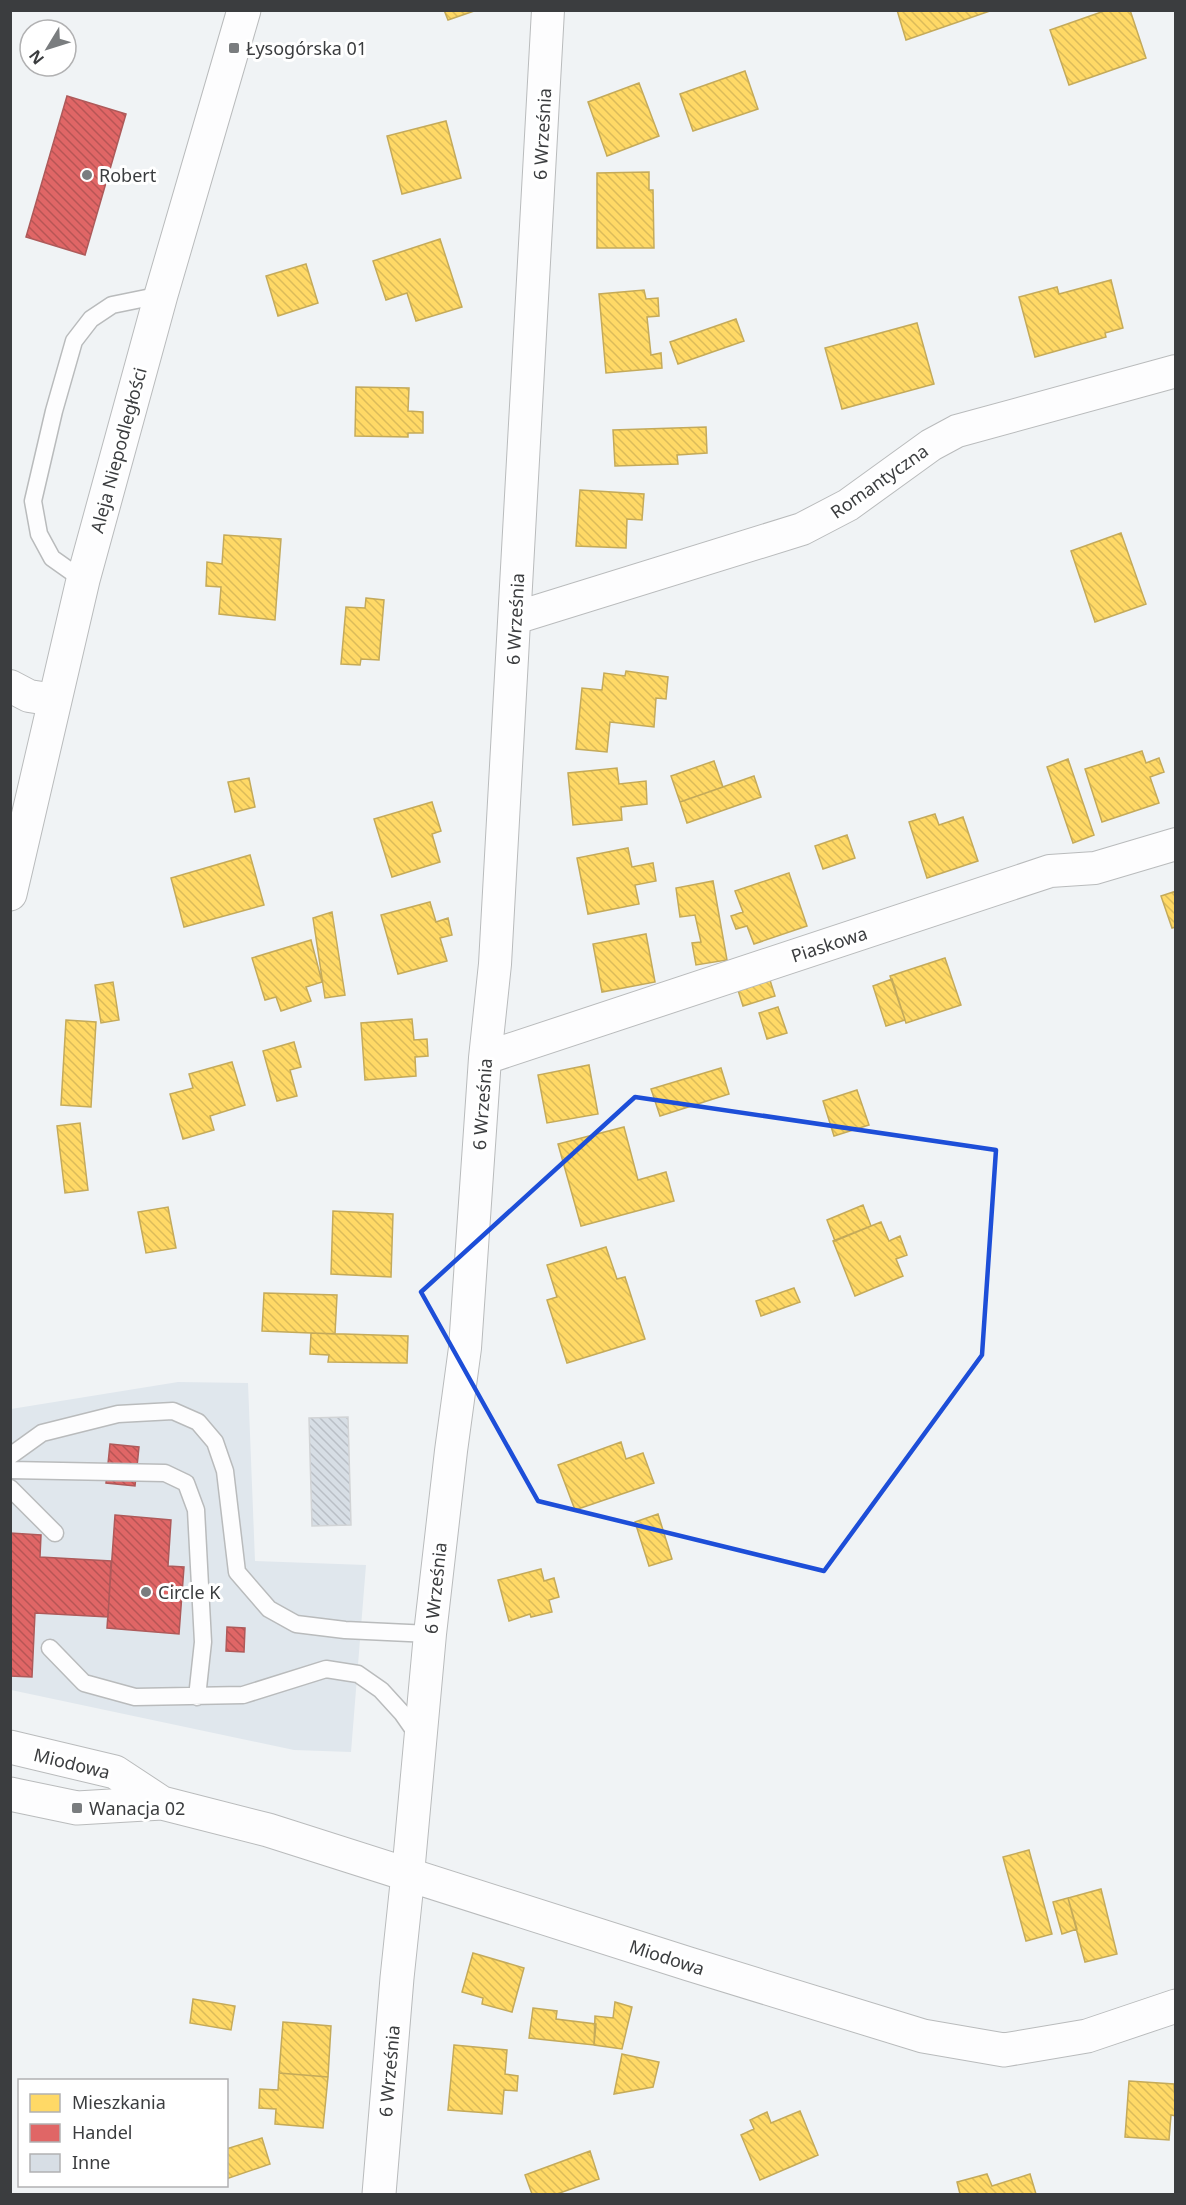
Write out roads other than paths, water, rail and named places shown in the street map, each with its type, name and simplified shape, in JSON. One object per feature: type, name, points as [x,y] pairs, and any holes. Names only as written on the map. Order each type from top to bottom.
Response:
[{"type":"street","name":"Aleja Niepodległości","points":[[10,894],[82,580],[161,295],[244,10]]},
{"type":"street","name":"6 Września","points":[[379,2194],[430,1634],[465,1348],[485,1058],[495,964],[548,10]]},
{"type":"street","name":"Romantyczna","points":[[515,618],[802,529],[848,505],[951,434],[1176,371]]},
{"type":"street","points":[[10,686],[28,696],[55,700]]},
{"type":"street","name":"Piaskowa","points":[[485,1058],[1050,871],[1095,868],[1176,844]]},
{"type":"street","name":"Miodowa","points":[[10,1747],[115,1772],[162,1803]]},
{"type":"street","name":"Miodowa","points":[[10,1794],[77,1808],[162,1803],[279,1833],[924,2036],[1004,2050],[1088,2036],[1176,2006]]},
{"type":"lane","points":[[82,580],[52,558],[39,534],[33,501],[54,411],[74,341],[91,320],[112,305],[161,295]]},
{"type":"lane","points":[[10,1456],[42,1433],[118,1414],[173,1411],[198,1422],[215,1442],[225,1471],[237,1572],[269,1609],[296,1624],[345,1630],[430,1634]]},
{"type":"lane","points":[[10,1470],[165,1473],[186,1483],[196,1510],[203,1642],[197,1697]]},
{"type":"lane","points":[[10,1488],[55,1533]]},
{"type":"lane","points":[[50,1648],[84,1683],[135,1697],[243,1695],[327,1669],[358,1674],[381,1690],[402,1713],[420,1740]]},
{"type":"place","name":"Łysogórska 01","points":[[234,48]]},
{"type":"place","name":"Robert","points":[[87,175]]},
{"type":"place","name":"Circle K","points":[[146,1592]]},
{"type":"place","name":"Wanacja 02","points":[[77,1808]]}]
